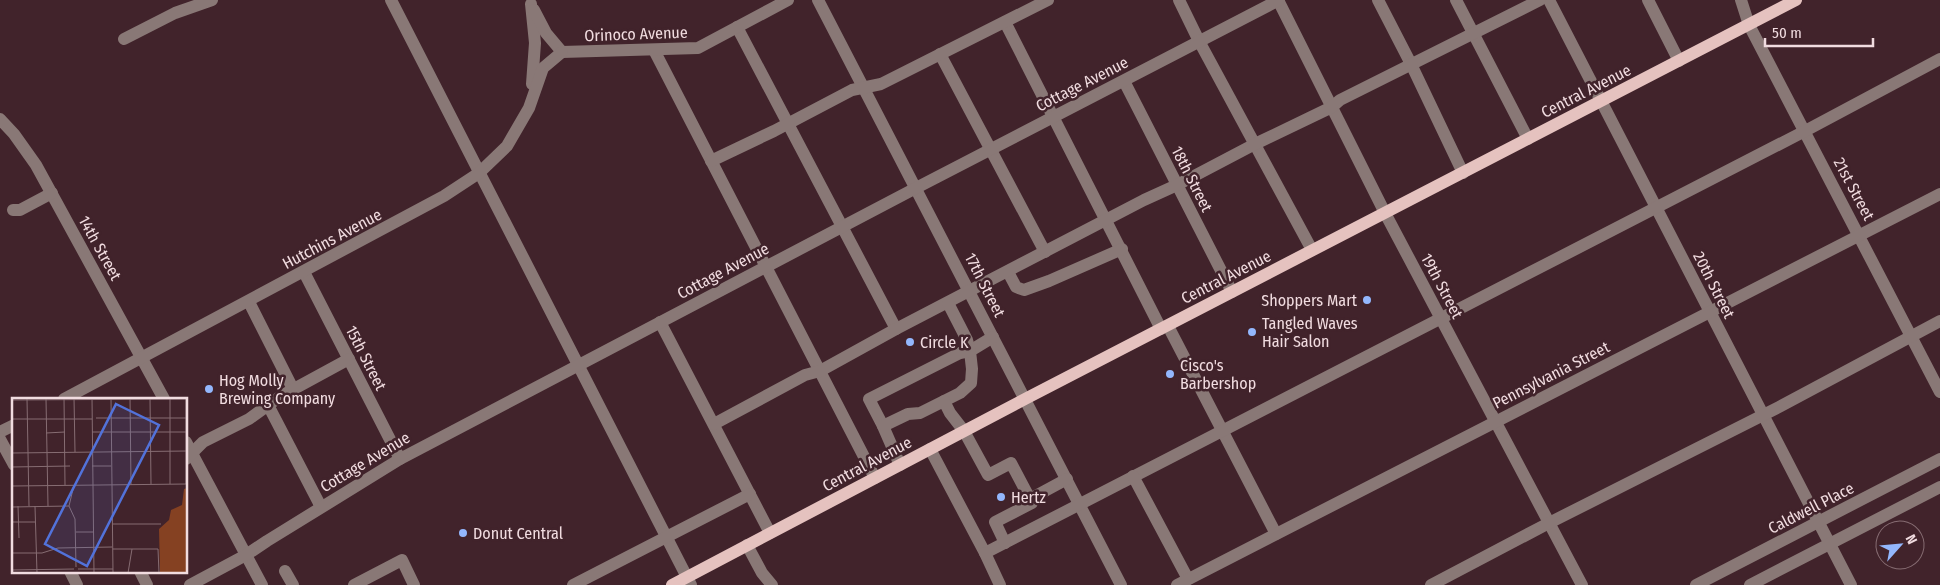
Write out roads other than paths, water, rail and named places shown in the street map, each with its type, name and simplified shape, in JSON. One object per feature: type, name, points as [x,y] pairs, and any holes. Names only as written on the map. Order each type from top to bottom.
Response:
[{"type":"main road","name":"Central Avenue","points":[[672,585],[689,581],[747,545],[964,431],[1796,0]]},
{"type":"street","points":[[124,39],[175,13],[212,0]]},
{"type":"street","points":[[391,0],[689,581]]},
{"type":"street","name":"Orinoco Avenue","points":[[562,52],[698,48],[788,0]]},
{"type":"street","name":"17th Street","points":[[818,0],[1121,585]]},
{"type":"street","points":[[710,162],[852,90],[881,84],[1048,0]]},
{"type":"street","points":[[1179,0],[1312,250]]},
{"type":"street","name":"Cottage Avenue","points":[[190,585],[246,555],[400,459],[1278,0]]},
{"type":"street","name":"19th Street","points":[[1278,0],[1385,213],[1582,585]]},
{"type":"street","points":[[1378,0],[1463,173]]},
{"type":"street","points":[[1456,0],[1528,139]]},
{"type":"street","points":[[714,424],[805,375],[820,372],[896,329],[1144,200],[1332,107],[1340,100],[1540,0]]},
{"type":"street","name":"20th Street","points":[[1549,0],[1851,585]]},
{"type":"street","points":[[1648,0],[1679,61]]},
{"type":"street","name":"21st Street","points":[[1741,0],[1749,25],[1860,235],[1940,392]]},
{"type":"street","points":[[530,2],[546,34],[562,52]]},
{"type":"street","points":[[529,108],[535,44],[530,2]]},
{"type":"street","points":[[1005,22],[1122,250],[1276,534]]},
{"type":"street","points":[[738,27],[787,124],[896,329]]},
{"type":"street","points":[[654,50],[710,162],[875,478]]},
{"type":"street","name":"Hutchins Avenue","points":[[66,398],[249,302],[444,196],[479,173],[507,146],[529,108],[543,68],[562,52]]},
{"type":"street","points":[[940,54],[1045,252]]},
{"type":"street","points":[[984,553],[1805,131],[1940,59]]},
{"type":"street","name":"18th Street","points":[[1124,81],[1232,292]]},
{"type":"street","name":"14th Street","points":[[0,119],[14,134],[36,165],[163,398]]},
{"type":"street","points":[[13,210],[20,210],[52,193]]},
{"type":"street","name":"Pennsylvania Street","points":[[1183,582],[1940,194]]},
{"type":"street","points":[[1008,272],[1016,287],[1024,290],[1122,250]]},
{"type":"street","name":"15th Street","points":[[304,272],[400,459]]},
{"type":"street","points":[[249,302],[293,389]]},
{"type":"street","points":[[882,426],[908,414],[920,413],[960,393],[971,383],[970,351],[967,340],[948,303]]},
{"type":"street","points":[[1430,585],[1549,522],[1763,415],[1940,321]]},
{"type":"street","points":[[660,322],[770,533]]},
{"type":"street","points":[[900,465],[869,399],[960,353],[970,351],[993,338]]},
{"type":"street","points":[[262,585],[188,451],[249,419],[293,389],[349,359]]},
{"type":"street","points":[[944,401],[950,413],[964,431],[988,475],[1011,463],[1032,503],[995,522],[1005,542]]},
{"type":"street","points":[[268,405],[321,507]]},
{"type":"street","points":[[0,432],[12,426]]},
{"type":"street","points":[[0,439],[12,461]]},
{"type":"street","points":[[930,449],[1000,585]]},
{"type":"street","name":"Caldwell Place","points":[[1696,585],[1940,459]]},
{"type":"street","points":[[1133,476],[1183,582]]},
{"type":"street","points":[[1030,499],[1066,480]]},
{"type":"street","points":[[1750,585],[1940,487]]},
{"type":"street","points":[[572,585],[750,494]]},
{"type":"street","points":[[747,545],[762,573],[772,585]]},
{"type":"street","points":[[354,585],[402,560],[414,585]]},
{"type":"street","points":[[285,571],[293,585]]},
{"type":"street","points":[[70,572],[77,585]]},
{"type":"street","points":[[140,572],[147,585]]},
{"type":"place","name":"Shoppers Mart","points":[[1367,300]]},
{"type":"place","name":"Tangled Waves Hair Salon","points":[[1252,332]]},
{"type":"place","name":"Circle K","points":[[910,342]]},
{"type":"place","name":"Cisco's Barbershop","points":[[1170,374]]},
{"type":"place","name":"Hog Molly Brewing Company","points":[[209,389]]},
{"type":"place","name":"Hertz","points":[[1001,497]]},
{"type":"place","name":"Donut Central","points":[[463,533]]}]
